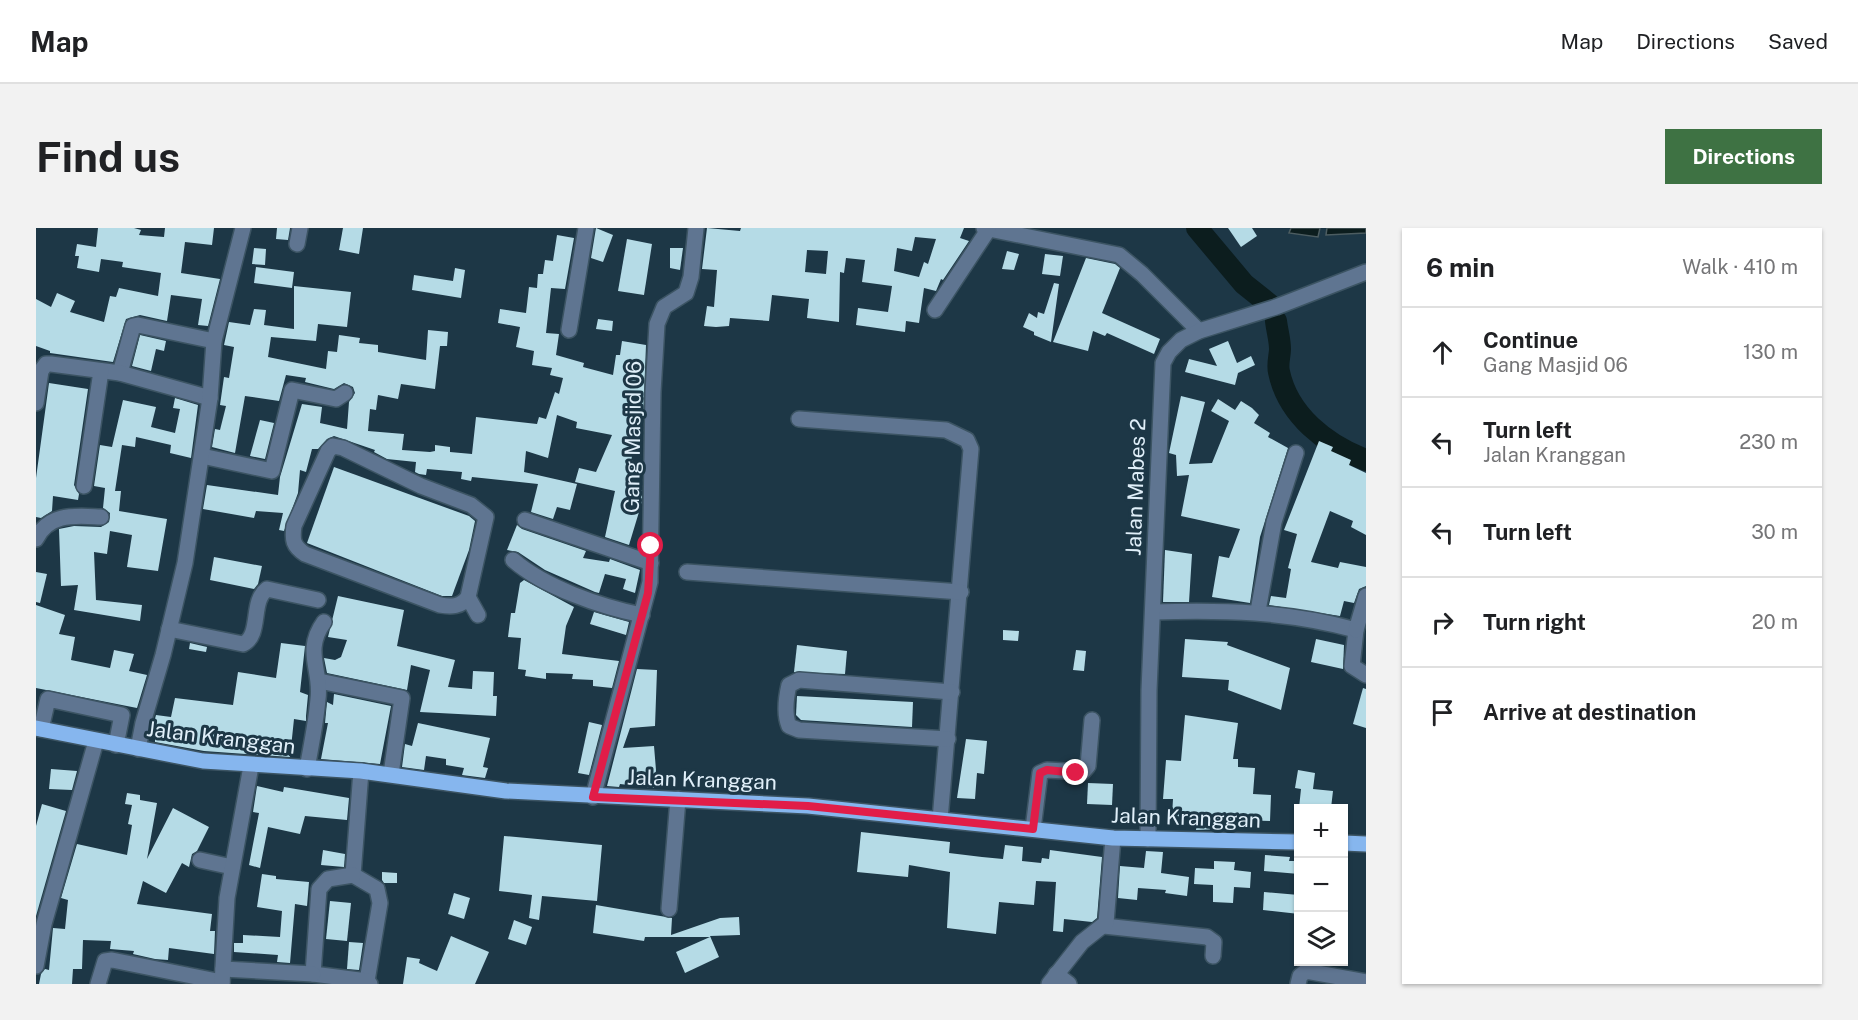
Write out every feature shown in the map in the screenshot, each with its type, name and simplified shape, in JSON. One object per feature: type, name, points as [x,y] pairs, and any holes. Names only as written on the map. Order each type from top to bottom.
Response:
[{"type":"main road","name":"Jalan Kranggan","points":[[39,729],[203,761],[251,766],[361,771],[489,789],[593,797],[808,806],[1113,838],[1294,842]]},
{"type":"main road","points":[[1348,843],[1366,844]]},
{"type":"street","points":[[138,749],[185,563],[210,398],[214,341],[243,228]]},
{"type":"street","points":[[297,244],[300,228]]},
{"type":"street","points":[[569,330],[586,228]]},
{"type":"street","name":"Gang Masjid 06","points":[[593,797],[648,593],[651,563],[653,392],[657,324],[664,307],[686,293],[691,277],[696,228]]},
{"type":"street","points":[[935,310],[986,229],[1030,233],[1119,255],[1142,274],[1199,331]]},
{"type":"street","name":"Jalan Mabes 2","points":[[1148,838],[1153,612],[1163,363],[1169,352],[1181,340],[1199,331],[1276,307],[1366,272]]},
{"type":"street","points":[[120,373],[131,329],[138,325],[214,341]]},
{"type":"street","points":[[36,403],[41,371],[46,364],[120,373],[210,398]]},
{"type":"street","points":[[84,486],[101,371]]},
{"type":"street","points":[[202,456],[272,471],[292,390],[336,399],[345,393]]},
{"type":"street","points":[[799,419],[946,430],[967,440],[971,449],[961,592],[940,820]]},
{"type":"street","points":[[468,597],[464,603],[458,605],[440,605],[304,554],[295,548],[292,539],[294,526],[328,450],[333,446],[343,448],[481,512],[486,520],[468,597],[478,615]]},
{"type":"street","points":[[1258,611],[1274,522],[1296,453]]},
{"type":"street","points":[[36,538],[43,527],[63,517],[100,517]]},
{"type":"street","points":[[525,520],[651,563]]},
{"type":"street","points":[[513,560],[528,573],[596,605],[642,615]]},
{"type":"street","points":[[687,572],[961,592]]},
{"type":"street","points":[[169,629],[243,644],[251,636],[260,598],[267,589],[318,600]]},
{"type":"street","points":[[1366,596],[1356,630],[1352,666],[1366,675]]},
{"type":"street","points":[[1153,612],[1258,611],[1325,621],[1356,630]]},
{"type":"street","points":[[307,769],[319,696],[313,659],[315,634],[324,622]]},
{"type":"street","points":[[324,681],[402,698],[391,774]]},
{"type":"street","points":[[948,739],[799,730],[789,726],[787,720],[787,694],[789,685],[799,681],[952,692]]},
{"type":"street","points":[[39,729],[48,699],[122,715],[116,745]]},
{"type":"street","points":[[1033,829],[1040,773],[1047,770],[1083,772],[1088,766],[1092,720]]},
{"type":"street","points":[[36,966],[40,924],[96,741]]},
{"type":"street","points":[[223,978],[225,918],[251,766]]},
{"type":"street","points":[[353,875],[361,771]]},
{"type":"street","points":[[669,909],[678,799]]},
{"type":"street","points":[[1104,926],[1113,838]]},
{"type":"street","points":[[200,860],[232,867]]},
{"type":"street","points":[[98,984],[105,961],[112,960],[223,978],[313,974],[369,983],[379,898],[377,889],[353,875],[328,879],[319,889],[313,974]]},
{"type":"street","points":[[1070,984],[1053,979],[1082,942],[1104,926],[1207,937],[1214,942],[1214,956]]},
{"type":"street","points":[[1298,984],[1300,976],[1306,971],[1366,982]]},
{"type":"shaded area","points":[[1291,228],[1320,228],[1318,237],[1289,233]]},
{"type":"shaded area","points":[[1327,228],[1366,228],[1366,233],[1326,235]]},
{"type":"building","points":[[98,228],[134,228],[141,230],[139,235],[164,237],[165,228],[214,228],[212,245],[185,242],[181,273],[220,279],[208,326],[198,325],[202,299],[171,295],[167,321],[140,315],[126,319],[113,362],[50,353],[36,346],[36,299],[51,307],[57,293],[75,301],[70,312],[104,322],[110,296],[116,297],[119,288],[158,296],[161,273],[122,267],[123,262],[101,259],[99,272],[77,268],[79,256],[75,256],[77,244],[96,247]]},
{"type":"building","points":[[277,228],[290,228],[288,240],[276,239]]},
{"type":"building","points":[[343,228],[363,228],[359,254],[339,250]]},
{"type":"building","points":[[596,228],[613,235],[603,262],[591,258]]},
{"type":"building","points":[[707,228],[740,231],[741,228],[964,228],[960,238],[969,241],[943,280],[941,279],[936,291],[924,288],[919,323],[906,321],[905,332],[856,325],[858,308],[888,312],[892,286],[862,282],[865,260],[846,258],[844,273],[840,272],[839,322],[807,318],[809,299],[772,295],[769,321],[730,318],[729,326],[704,326],[707,306],[714,307],[717,270],[702,269]],"holes":[[[915,237],[936,239],[928,264],[924,262],[919,277],[894,271],[897,248],[912,251]],[[807,250],[828,251],[826,274],[805,272]]]},
{"type":"building","points":[[1228,228],[1252,228],[1257,236],[1241,247]]},
{"type":"building","points":[[557,235],[574,238],[565,289],[551,288],[546,333],[559,334],[556,355],[584,363],[583,367],[613,375],[616,355],[620,355],[622,341],[646,345],[643,420],[631,460],[637,463],[627,481],[642,485],[642,502],[629,545],[605,537],[615,491],[575,482],[579,468],[596,472],[612,435],[576,428],[577,422],[557,415],[548,458],[526,451],[524,472],[577,484],[570,510],[557,507],[553,519],[531,512],[538,484],[472,477],[471,481],[461,479],[462,472],[427,469],[426,475],[419,474],[415,472],[416,462],[387,459],[374,452],[375,450],[334,436],[327,439],[318,449],[312,449],[306,472],[300,470],[298,493],[284,531],[279,530],[283,513],[256,511],[254,518],[203,509],[207,485],[278,495],[280,477],[302,404],[322,407],[320,423],[347,429],[349,402],[355,393],[353,387],[344,383],[334,389],[305,382],[306,378],[286,375],[279,401],[245,396],[235,453],[212,447],[215,429],[220,430],[226,406],[220,405],[224,377],[229,378],[234,347],[224,345],[229,322],[250,325],[254,309],[266,310],[264,325],[294,329],[294,286],[351,292],[347,327],[318,324],[316,341],[271,337],[268,357],[326,369],[328,351],[337,352],[339,335],[360,338],[359,343],[378,345],[378,352],[426,360],[428,330],[448,332],[447,346],[440,346],[435,389],[401,384],[398,399],[378,395],[376,410],[370,409],[368,431],[404,434],[402,450],[430,452],[435,451],[435,445],[450,447],[450,452],[472,454],[476,417],[537,424],[539,417],[546,419],[555,392],[559,394],[563,378],[550,375],[552,368],[532,365],[534,351],[516,347],[520,327],[498,323],[500,309],[526,313],[529,287],[537,288],[538,274],[543,274],[545,260],[553,261]]},
{"type":"building","points":[[627,239],[652,244],[644,295],[618,291]]},
{"type":"building","points":[[254,248],[266,249],[265,265],[252,264]]},
{"type":"building","points":[[670,248],[683,248],[680,270],[670,268]]},
{"type":"building","points":[[1007,251],[1019,254],[1014,270],[1002,269]]},
{"type":"building","points":[[1045,254],[1063,256],[1060,276],[1042,274]]},
{"type":"building","points":[[1086,258],[1115,264],[1120,268],[1102,313],[1160,339],[1154,354],[1107,333],[1105,336],[1093,331],[1088,351],[1053,342]]},
{"type":"building","points":[[256,267],[294,272],[292,288],[254,283]]},
{"type":"building","points":[[455,268],[465,270],[461,298],[412,290],[414,275],[453,281]]},
{"type":"building","points":[[1054,283],[1059,284],[1051,342],[1034,335],[1034,332],[1023,327],[1029,313],[1037,318],[1038,312],[1044,314]]},
{"type":"building","points":[[598,319],[613,321],[612,331],[596,329]]},
{"type":"building","points":[[140,335],[166,341],[164,351],[156,349],[151,371],[132,366]]},
{"type":"building","points":[[1228,341],[1237,363],[1251,356],[1255,365],[1238,373],[1235,385],[1185,372],[1189,359],[1217,366],[1209,349]]},
{"type":"building","points":[[49,383],[88,389],[74,485],[79,494],[78,500],[53,496],[52,511],[41,518],[36,517],[36,478]]},
{"type":"building","points":[[1181,396],[1205,402],[1189,464],[1212,463],[1229,421],[1211,411],[1218,399],[1235,410],[1241,401],[1252,408],[1259,415],[1254,423],[1270,433],[1268,437],[1288,448],[1260,537],[1250,603],[1212,597],[1219,556],[1229,558],[1240,529],[1181,516],[1189,475],[1177,476],[1176,455],[1169,453]]},
{"type":"building","points":[[175,398],[198,405],[191,458],[170,453],[171,445],[136,437],[135,447],[122,445],[115,491],[121,491],[119,511],[167,519],[158,571],[127,567],[132,535],[110,531],[107,554],[94,552],[96,600],[142,605],[140,621],[74,610],[78,585],[61,586],[59,529],[74,526],[101,527],[109,522],[110,513],[103,508],[105,488],[94,486],[100,445],[112,447],[123,400],[156,407],[151,427],[175,433],[180,409],[173,408]]},
{"type":"building","points":[[260,420],[274,423],[265,459],[250,456]]},
{"type":"building","points":[[1319,441],[1333,447],[1331,451],[1351,460],[1349,465],[1366,473],[1366,535],[1351,527],[1353,521],[1330,511],[1311,562],[1338,568],[1340,562],[1366,567],[1366,586],[1359,589],[1354,603],[1344,601],[1340,616],[1269,605],[1271,596],[1286,598],[1291,569],[1288,568],[1297,534],[1284,530]]},
{"type":"building","points":[[334,467],[469,516],[475,521],[469,550],[452,596],[442,596],[307,543]]},
{"type":"building","points":[[517,525],[522,529],[586,551],[583,558],[609,562],[610,559],[640,570],[635,593],[623,589],[626,579],[605,574],[599,593],[595,592],[545,570],[518,552],[507,550]]},
{"type":"building","points":[[1165,550],[1192,554],[1189,602],[1163,602]]},
{"type":"building","points":[[214,557],[262,566],[258,584],[254,589],[210,580]]},
{"type":"building","points":[[36,572],[47,574],[40,603],[36,602]]},
{"type":"building","points":[[524,580],[574,607],[566,626],[562,654],[619,661],[612,688],[593,686],[593,680],[572,679],[573,674],[546,673],[546,679],[525,676],[526,670],[518,669],[521,638],[508,637],[511,613],[515,613],[520,583]]},
{"type":"building","points":[[338,596],[404,610],[397,646],[455,660],[448,687],[472,689],[473,671],[494,672],[493,696],[497,696],[496,716],[420,712],[430,670],[411,665],[407,690],[327,673],[324,658],[335,660],[341,657],[347,640],[328,637]]},
{"type":"building","points":[[36,605],[65,615],[59,634],[75,637],[71,660],[110,668],[114,650],[134,654],[129,671],[147,675],[137,708],[36,688]]},
{"type":"building","points":[[594,612],[629,622],[626,635],[590,624]]},
{"type":"building","points":[[1003,630],[1019,631],[1018,641],[1003,640]]},
{"type":"building","points":[[1185,639],[1228,642],[1227,645],[1290,668],[1281,710],[1228,690],[1229,680],[1182,677]]},
{"type":"building","points":[[1316,639],[1344,645],[1343,669],[1311,662]]},
{"type":"building","points":[[190,643],[207,647],[206,652],[189,649]]},
{"type":"building","points":[[281,643],[305,646],[300,692],[308,695],[306,721],[294,719],[290,757],[204,751],[155,742],[155,738],[150,738],[156,715],[171,717],[175,698],[233,705],[238,672],[276,678]]},
{"type":"building","points":[[797,645],[847,651],[845,674],[794,672]]},
{"type":"building","points":[[1076,650],[1086,651],[1084,671],[1073,670]]},
{"type":"building","points":[[637,669],[657,670],[655,726],[630,728],[623,748],[654,746],[656,770],[654,788],[620,784],[619,787],[607,786]]},
{"type":"building","points":[[1363,688],[1366,689],[1366,728],[1353,724]]},
{"type":"building","points":[[334,694],[391,706],[380,764],[321,759],[328,723],[325,723],[327,702],[333,705]]},
{"type":"building","points":[[797,696],[913,702],[912,727],[801,720],[796,715]]},
{"type":"building","points":[[1185,715],[1238,723],[1233,759],[1238,759],[1238,767],[1255,768],[1253,794],[1271,795],[1270,821],[1233,820],[1232,827],[1218,826],[1218,829],[1196,830],[1198,817],[1172,816],[1173,799],[1163,799],[1166,760],[1181,761]]},
{"type":"building","points":[[589,722],[602,725],[589,775],[578,773]]},
{"type":"building","points":[[418,723],[490,738],[483,767],[488,768],[485,778],[462,775],[464,768],[446,765],[446,759],[426,756],[424,770],[402,767],[405,744],[412,746]]},
{"type":"building","points":[[966,739],[987,741],[984,774],[977,773],[975,799],[957,798]]},
{"type":"building","points":[[51,769],[77,771],[72,790],[49,789]]},
{"type":"building","points":[[1298,770],[1315,773],[1313,789],[1333,791],[1331,804],[1299,804],[1301,789],[1295,788]]},
{"type":"building","points":[[1088,783],[1113,784],[1112,805],[1087,804]]},
{"type":"building","points":[[257,786],[283,792],[284,787],[349,798],[347,820],[305,816],[300,834],[268,827],[260,868],[249,865],[259,813],[253,812]]},
{"type":"building","points":[[127,793],[140,795],[140,800],[157,803],[147,859],[173,808],[209,827],[197,851],[192,854],[189,867],[182,863],[166,893],[143,881],[137,904],[212,914],[210,931],[215,931],[214,954],[169,948],[168,960],[155,959],[133,954],[134,951],[110,949],[111,941],[83,940],[82,969],[73,969],[72,984],[39,984],[41,974],[45,969],[49,970],[53,928],[65,929],[68,900],[61,898],[77,844],[127,855],[132,825],[128,824],[132,805],[125,804]]},
{"type":"building","points":[[42,804],[66,811],[36,916],[36,826]]},
{"type":"building","points":[[861,832],[950,842],[949,853],[982,857],[1003,859],[1005,845],[1023,847],[1022,861],[1041,863],[1042,858],[1049,859],[1050,850],[1102,857],[1097,918],[1092,922],[1064,919],[1063,932],[1053,931],[1056,882],[1036,881],[1034,905],[999,902],[996,934],[947,928],[950,872],[909,865],[908,877],[857,872]]},
{"type":"building","points":[[504,836],[602,845],[597,901],[542,896],[539,920],[529,918],[532,895],[499,891]]},
{"type":"building","points":[[323,850],[345,854],[344,867],[321,865]]},
{"type":"building","points":[[1146,851],[1163,852],[1161,873],[1189,877],[1187,896],[1165,893],[1166,890],[1138,888],[1137,900],[1118,898],[1120,866],[1144,868]]},
{"type":"building","points":[[1265,855],[1290,857],[1289,861],[1294,861],[1294,874],[1264,871]]},
{"type":"building","points":[[1214,861],[1235,862],[1234,870],[1251,872],[1250,888],[1234,887],[1233,903],[1213,902],[1213,885],[1194,884],[1195,868],[1214,869]]},
{"type":"building","points":[[382,872],[397,873],[397,883],[384,883]]},
{"type":"building","points":[[262,874],[276,876],[276,879],[309,882],[307,906],[295,904],[290,963],[277,962],[278,955],[234,952],[234,943],[243,943],[243,935],[280,937],[282,911],[257,907]]},
{"type":"building","points":[[1264,892],[1294,895],[1294,913],[1263,910]]},
{"type":"building","points":[[454,893],[470,898],[464,919],[448,914]]},
{"type":"building","points":[[330,901],[351,903],[347,941],[326,939]]},
{"type":"building","points":[[596,905],[672,918],[671,935],[720,918],[739,917],[740,935],[710,936],[719,957],[685,973],[676,952],[710,937],[645,937],[644,941],[593,933]]},
{"type":"building","points":[[514,920],[532,927],[526,945],[508,939]]},
{"type":"building","points":[[451,936],[489,952],[475,984],[403,984],[407,957],[420,959],[419,963],[437,971]]},
{"type":"building","points":[[349,942],[363,943],[359,970],[347,969]]},
{"type":"waterway","points":[[1197,228],[1244,284],[1269,304]]},
{"type":"waterway","points":[[1276,321],[1280,346],[1279,372],[1291,402],[1300,415],[1323,437],[1366,460]]},
{"type":"route","points":[[651,546],[648,593],[593,797],[808,806],[1033,829],[1037,781],[1040,773],[1047,770],[1076,773]]}]
